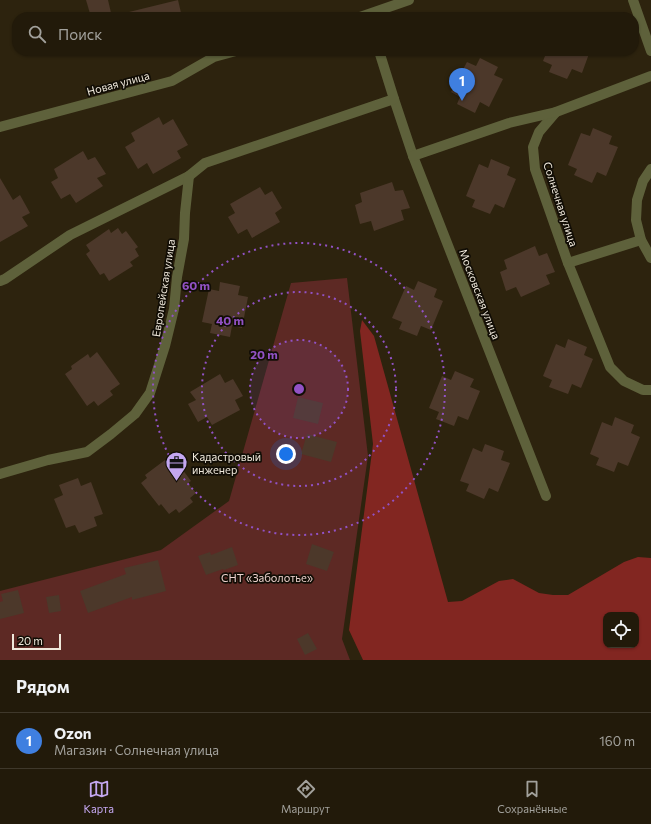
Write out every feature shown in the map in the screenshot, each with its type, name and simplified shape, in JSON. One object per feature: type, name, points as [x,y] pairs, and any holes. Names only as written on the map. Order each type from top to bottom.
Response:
[{"type":"street","points":[[376,12],[409,0]]},
{"type":"street","points":[[633,0],[637,12]]},
{"type":"street","points":[[639,17],[651,51]]},
{"type":"street","name":"Новая улица","points":[[0,127],[172,81],[218,56]]},
{"type":"street","points":[[0,281],[70,235],[189,176],[205,163],[394,99],[381,56]]},
{"type":"street","name":"Солнечная улица","points":[[413,156],[509,123],[556,112],[651,76]]},
{"type":"street","name":"Московская улица","points":[[394,99],[413,156],[546,496]]},
{"type":"street","name":"Солнечная улица","points":[[556,112],[539,132],[532,147],[535,169],[568,263],[610,368],[624,381],[643,390],[651,390]]},
{"type":"street","points":[[651,170],[643,181],[637,200],[636,220],[641,240],[651,258]]},
{"type":"street","name":"Европейская улица","points":[[0,474],[48,460],[87,452],[135,414],[150,392],[165,346],[174,308],[184,239],[189,176]]},
{"type":"street","name":"Солнечная улица","points":[[568,263],[641,240]]},
{"type":"green space","name":"СНТ «Заболотье»","points":[[347,278],[368,456],[342,639],[350,660],[0,660],[0,591],[161,550],[229,501],[291,283]]},
{"type":"shaded area","points":[[362,320],[374,336],[448,602],[462,601],[499,581],[513,579],[539,593],[568,595],[624,562],[638,557],[651,558],[651,660],[363,660],[349,630],[373,444],[360,331]]},
{"type":"building","points":[[86,0],[108,0],[111,12],[90,12]]},
{"type":"building","points":[[178,0],[181,12],[129,12]]},
{"type":"building","points":[[545,56],[588,56],[582,73],[572,69],[567,79],[549,72],[552,65],[543,61]]},
{"type":"building","points":[[480,58],[498,67],[494,75],[503,79],[489,107],[480,102],[475,113],[457,104],[460,97],[451,92],[467,62],[476,66]]},
{"type":"building","points":[[159,117],[163,125],[173,119],[188,145],[177,151],[181,158],[153,174],[147,163],[138,169],[125,147],[135,141],[131,133]]},
{"type":"building","points":[[593,128],[612,136],[609,144],[618,147],[606,176],[597,172],[592,183],[574,175],[577,169],[568,165],[581,133],[590,136]]},
{"type":"building","points":[[83,151],[88,160],[95,157],[106,174],[97,178],[103,186],[76,203],[70,194],[61,199],[51,182],[58,178],[54,169]]},
{"type":"building","points":[[491,159],[510,167],[507,175],[516,179],[504,208],[495,204],[490,214],[472,207],[475,200],[466,196],[479,164],[488,168]]},
{"type":"building","points":[[0,178],[13,200],[20,195],[30,213],[22,217],[28,226],[0,242]]},
{"type":"building","points":[[392,182],[395,191],[403,190],[410,208],[401,210],[404,220],[374,231],[371,221],[360,224],[355,205],[362,202],[360,193]]},
{"type":"building","points":[[260,187],[265,195],[272,191],[282,208],[275,213],[280,222],[252,238],[247,229],[238,234],[228,217],[235,213],[230,204]]},
{"type":"building","points":[[118,228],[122,234],[126,231],[138,247],[135,249],[139,256],[130,262],[133,266],[109,281],[104,273],[100,275],[86,254],[90,251],[86,245],[109,229],[111,233]]},
{"type":"building","points":[[535,246],[539,256],[547,253],[555,272],[546,275],[550,284],[521,297],[516,287],[506,291],[500,272],[507,269],[504,260]]},
{"type":"building","points":[[418,281],[437,289],[434,297],[443,301],[431,330],[421,326],[417,336],[399,329],[402,322],[392,318],[406,286],[414,290]]},
{"type":"building","points":[[220,282],[240,286],[238,295],[248,297],[242,328],[232,326],[230,337],[210,333],[212,324],[202,322],[209,289],[219,291]]},
{"type":"building","points":[[568,339],[587,347],[584,355],[593,359],[581,388],[572,384],[568,394],[549,387],[552,380],[543,376],[556,344],[565,348]]},
{"type":"building","points":[[97,352],[120,384],[110,391],[113,395],[98,406],[94,401],[87,406],[65,374],[72,369],[71,366],[88,354],[90,358]]},
{"type":"building","points":[[455,371],[474,379],[470,387],[480,391],[468,420],[458,416],[454,426],[436,419],[439,412],[429,408],[442,376],[451,380]]},
{"type":"building","points":[[220,374],[225,383],[233,379],[243,396],[235,400],[240,410],[212,425],[207,417],[198,422],[188,404],[196,400],[190,392]]},
{"type":"building","points":[[298,397],[323,403],[318,424],[293,418]]},
{"type":"building","points":[[615,417],[634,425],[631,433],[640,437],[628,466],[618,462],[614,472],[596,465],[599,458],[590,454],[602,422],[612,426]]},
{"type":"building","points":[[307,434],[337,442],[331,462],[301,454]]},
{"type":"building","points":[[485,444],[504,451],[501,460],[510,463],[498,492],[489,488],[484,499],[466,491],[469,484],[460,481],[473,448],[482,452]]},
{"type":"building","points":[[174,458],[191,481],[188,483],[196,493],[190,498],[193,502],[179,513],[176,509],[169,514],[161,504],[159,506],[141,483],[147,478],[145,475],[165,460],[167,462]]},
{"type":"building","points":[[78,478],[81,486],[91,482],[103,514],[94,517],[97,526],[79,533],[75,525],[66,528],[54,499],[63,495],[59,485]]},
{"type":"building","points":[[312,544],[334,552],[327,571],[306,564]]},
{"type":"building","points":[[232,547],[238,565],[206,575],[198,556],[210,552],[211,555]]},
{"type":"building","points":[[158,560],[166,591],[132,600],[132,597],[88,613],[80,591],[126,574],[124,568]]},
{"type":"building","points":[[18,590],[24,613],[0,619],[0,602],[3,601],[1,594]]},
{"type":"building","points":[[59,595],[61,611],[49,613],[46,597]]},
{"type":"building","points":[[308,633],[317,649],[305,655],[297,639]]},
{"type":"place","name":"Ozon","points":[[462,101]]},
{"type":"place","name":"Кадастровый инженер","points":[[176,482]]}]
